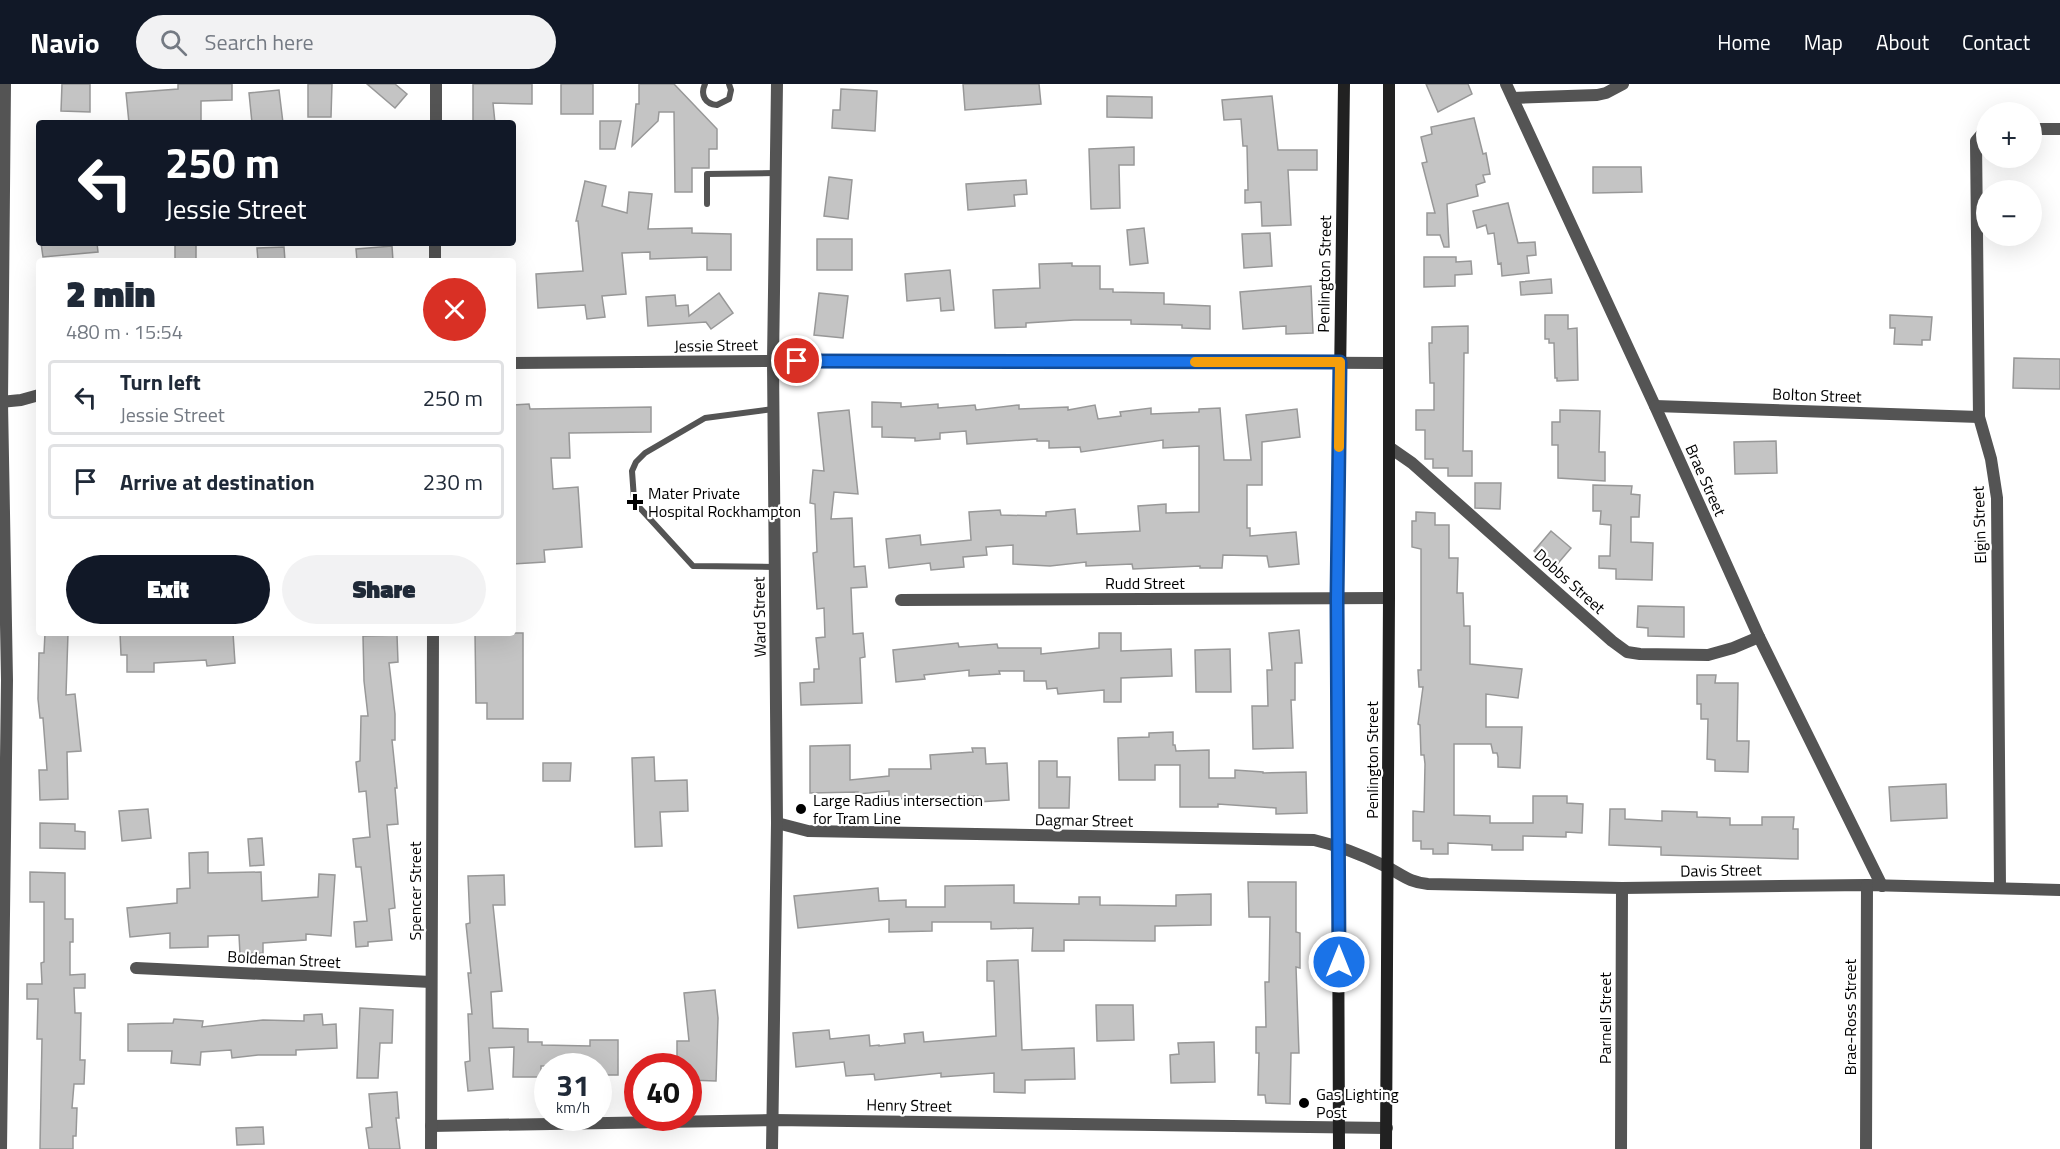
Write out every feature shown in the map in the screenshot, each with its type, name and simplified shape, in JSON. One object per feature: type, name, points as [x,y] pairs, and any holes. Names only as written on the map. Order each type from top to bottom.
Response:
[{"type":"street","points":[[2,1149],[4,680],[1,402],[5,84]]},
{"type":"street","points":[[436,84],[436,120]]},
{"type":"street","name":"Ward Street","points":[[772,1149],[777,823],[773,361],[777,84]]},
{"type":"street","name":"Penlington Street","points":[[1339,1149],[1337,599],[1344,84]]},
{"type":"street","name":"Penlington Street","points":[[1386,1149],[1389,84]]},
{"type":"street","name":"Brae Street","points":[[1506,84],[1759,637],[1882,886]]},
{"type":"street","points":[[1513,98],[1597,95],[1623,84]]},
{"type":"street","points":[[2042,129],[2060,129]]},
{"type":"street","name":"Elgin Street","points":[[1976,168],[1979,417],[1991,459],[1997,498],[2000,888]]},
{"type":"street","name":"Jessie Street","points":[[516,363],[773,361],[1388,363]]},
{"type":"street","points":[[1,402],[36,396]]},
{"type":"street","name":"Bolton Street","points":[[1655,406],[1979,417]]},
{"type":"street","name":"Dobbs Street","points":[[1389,447],[1412,463],[1627,652],[1708,655],[1734,648],[1759,637]]},
{"type":"street","name":"Rudd Street","points":[[901,600],[1389,598]]},
{"type":"street","name":"Spencer Street","points":[[431,1149],[433,636]]},
{"type":"street","name":"Dagmar Street","points":[[777,823],[808,831],[1314,840],[1339,846],[1387,867]]},
{"type":"street","name":"Davis Street","points":[[1387,867],[1414,883],[1622,888],[1867,885],[2060,890]]},
{"type":"street","name":"Brae-Ross Street","points":[[1866,1149],[1867,885]]},
{"type":"street","name":"Parnell Street","points":[[1621,1149],[1622,888]]},
{"type":"street","name":"Boldeman Street","points":[[136,968],[431,982]]},
{"type":"street","name":"Henry Street","points":[[431,1126],[773,1120],[1387,1128]]},
{"type":"lane","points":[[705,84],[703,90],[705,99],[717,105],[729,99],[731,90],[729,84]]},
{"type":"lane","points":[[707,204],[706,174],[776,173]]},
{"type":"lane","points":[[773,409],[705,418],[645,453],[636,462],[632,471],[632,481],[634,499],[639,507],[693,566],[775,567]]},
{"type":"building","points":[[62,84],[90,84],[90,112],[61,111]]},
{"type":"building","points":[[178,84],[232,84],[232,100],[201,101],[201,120],[129,120],[126,93],[178,89]]},
{"type":"building","points":[[308,84],[332,84],[331,117],[308,117]]},
{"type":"building","points":[[367,84],[395,84],[407,94],[395,108]]},
{"type":"building","points":[[473,84],[532,84],[532,104],[493,103],[495,120],[473,120]]},
{"type":"building","points":[[561,84],[593,84],[593,114],[561,114]]},
{"type":"building","points":[[639,84],[674,84],[717,129],[717,149],[709,149],[709,168],[692,168],[692,192],[675,192],[674,112],[659,112],[658,121],[632,146],[636,104],[639,104]]},
{"type":"building","points":[[963,84],[1039,84],[1041,104],[965,110]]},
{"type":"building","points":[[1426,84],[1468,84],[1472,94],[1438,112]]},
{"type":"building","points":[[841,89],[877,91],[875,131],[832,128],[833,110],[840,110]]},
{"type":"building","points":[[279,90],[283,120],[252,120],[249,93]]},
{"type":"building","points":[[1107,96],[1152,97],[1152,118],[1107,117]]},
{"type":"building","points":[[1272,96],[1278,150],[1317,150],[1317,170],[1288,170],[1291,225],[1262,226],[1261,202],[1245,203],[1245,190],[1248,190],[1247,146],[1243,146],[1241,119],[1224,120],[1222,100]]},
{"type":"building","points":[[1474,118],[1483,154],[1486,153],[1490,174],[1483,175],[1485,182],[1476,185],[1478,196],[1447,204],[1449,247],[1444,247],[1440,235],[1427,235],[1427,213],[1435,213],[1422,163],[1427,162],[1421,137],[1432,134],[1431,127]]},
{"type":"building","points":[[600,121],[621,121],[615,149],[600,149]]},
{"type":"building","points":[[1134,147],[1134,165],[1119,165],[1120,208],[1091,209],[1089,149]]},
{"type":"building","points":[[1593,167],[1641,167],[1642,192],[1593,193]]},
{"type":"building","points":[[829,177],[852,180],[848,219],[824,216]]},
{"type":"building","points":[[1026,180],[1027,194],[1014,195],[1015,206],[968,210],[966,184]]},
{"type":"building","points":[[585,181],[606,186],[602,206],[627,213],[629,192],[652,194],[648,229],[692,228],[692,233],[731,234],[731,270],[707,270],[707,257],[650,259],[650,252],[622,253],[626,294],[602,296],[605,317],[587,319],[585,305],[538,308],[536,274],[583,271],[578,221],[576,221]]},
{"type":"building","points":[[1508,203],[1518,243],[1535,242],[1536,255],[1527,256],[1529,273],[1502,276],[1494,233],[1488,234],[1486,225],[1477,228],[1473,211]]},
{"type":"building","points":[[1144,228],[1148,263],[1130,265],[1127,230]]},
{"type":"building","points":[[1270,233],[1272,266],[1244,268],[1242,234]]},
{"type":"building","points":[[817,239],[852,239],[852,270],[817,270]]},
{"type":"building","points":[[41,246],[97,246],[98,252],[43,257]]},
{"type":"building","points":[[175,246],[196,246],[196,258],[175,258]]},
{"type":"building","points":[[392,246],[393,258],[357,258],[356,249]]},
{"type":"building","points":[[284,247],[285,258],[258,258],[257,248]]},
{"type":"building","points":[[1424,257],[1456,257],[1456,262],[1471,261],[1472,274],[1455,275],[1455,286],[1424,287]]},
{"type":"building","points":[[1072,263],[1072,266],[1100,266],[1100,289],[1113,289],[1113,292],[1164,293],[1164,304],[1210,306],[1210,329],[1182,328],[1182,325],[1131,324],[1131,320],[1074,320],[1026,323],[1026,327],[995,328],[993,290],[1040,288],[1039,264]]},
{"type":"building","points":[[950,270],[954,310],[941,311],[940,298],[907,301],[905,274]]},
{"type":"building","points":[[1551,279],[1552,293],[1521,295],[1520,282]]},
{"type":"building","points":[[1311,286],[1313,333],[1286,334],[1286,326],[1243,329],[1240,292]]},
{"type":"building","points":[[719,293],[733,313],[711,329],[706,322],[648,326],[646,297],[675,295],[676,306],[688,305],[689,316]]},
{"type":"building","points":[[819,293],[848,296],[843,338],[814,335]]},
{"type":"building","points":[[1545,315],[1568,315],[1568,329],[1577,328],[1578,380],[1557,381],[1555,378],[1554,343],[1549,343],[1549,339],[1545,339]]},
{"type":"building","points":[[1890,315],[1932,317],[1930,340],[1922,340],[1922,345],[1894,344],[1895,328],[1890,328]]},
{"type":"building","points":[[1468,326],[1468,353],[1464,353],[1463,451],[1472,451],[1472,476],[1448,476],[1448,468],[1433,468],[1433,459],[1425,459],[1425,430],[1416,430],[1416,410],[1434,410],[1434,383],[1430,383],[1429,343],[1432,343],[1432,327]]},
{"type":"building","points":[[2014,358],[2060,359],[2060,389],[2013,388]]},
{"type":"building","points":[[872,402],[901,403],[901,407],[938,404],[938,408],[975,405],[976,410],[1019,405],[1019,409],[1068,407],[1068,410],[1095,405],[1098,419],[1121,416],[1120,412],[1151,408],[1151,414],[1199,412],[1199,409],[1220,408],[1224,460],[1251,460],[1246,415],[1297,409],[1300,437],[1262,442],[1262,485],[1247,485],[1247,528],[1250,528],[1250,536],[1296,532],[1299,564],[1269,567],[1267,556],[1223,555],[1222,568],[1200,568],[1200,566],[1133,569],[1132,564],[1086,566],[1086,562],[1050,566],[1013,564],[1013,545],[986,547],[987,555],[963,557],[964,567],[931,570],[930,563],[889,568],[886,539],[920,535],[921,545],[971,540],[969,512],[1000,510],[1001,515],[1046,516],[1046,512],[1075,509],[1077,534],[1140,531],[1138,506],[1166,504],[1166,513],[1199,512],[1199,446],[1163,448],[1163,440],[1081,452],[1080,447],[1049,448],[1049,441],[1037,441],[1037,439],[967,444],[966,431],[940,433],[940,439],[915,441],[915,438],[882,437],[882,427],[872,427]]},
{"type":"building","points":[[529,404],[530,409],[651,407],[651,432],[569,433],[570,458],[551,458],[553,489],[578,487],[582,547],[544,550],[545,562],[516,564],[516,405]]},
{"type":"building","points":[[849,410],[858,494],[834,492],[831,519],[852,518],[854,567],[865,566],[867,587],[851,588],[853,634],[863,633],[865,657],[860,658],[862,703],[801,705],[800,683],[814,682],[814,669],[819,669],[816,638],[825,637],[824,608],[817,609],[813,553],[817,552],[815,504],[810,503],[813,470],[824,471],[818,413]]},
{"type":"building","points":[[1560,410],[1600,411],[1599,452],[1605,452],[1605,481],[1558,478],[1558,445],[1552,445],[1552,422],[1560,422]]},
{"type":"building","points":[[1776,441],[1777,473],[1735,474],[1734,442]]},
{"type":"building","points":[[1475,483],[1501,483],[1500,509],[1475,508]]},
{"type":"building","points":[[1593,485],[1632,486],[1631,494],[1640,495],[1639,517],[1631,517],[1631,542],[1653,543],[1652,580],[1616,579],[1616,569],[1599,568],[1599,556],[1610,556],[1611,525],[1600,524],[1601,511],[1593,511]]},
{"type":"building","points":[[1416,512],[1435,513],[1435,525],[1449,525],[1449,558],[1458,558],[1457,593],[1463,593],[1464,626],[1470,626],[1470,664],[1522,669],[1518,698],[1486,694],[1486,727],[1522,727],[1520,768],[1498,767],[1497,753],[1493,753],[1491,744],[1454,744],[1454,815],[1490,816],[1490,823],[1533,823],[1533,796],[1567,796],[1567,803],[1583,804],[1582,833],[1566,832],[1566,837],[1523,836],[1523,850],[1492,850],[1492,845],[1448,843],[1448,854],[1433,854],[1433,849],[1421,849],[1421,841],[1413,841],[1413,811],[1424,812],[1425,764],[1424,755],[1421,755],[1420,725],[1418,724],[1423,687],[1419,687],[1418,670],[1421,670],[1421,549],[1412,547],[1412,521],[1416,521]]},
{"type":"building","points":[[1551,531],[1571,548],[1554,568],[1534,551]]},
{"type":"building","points":[[1638,606],[1684,607],[1684,637],[1648,636],[1648,628],[1637,627]]},
{"type":"building","points":[[1299,630],[1302,663],[1295,663],[1295,700],[1291,700],[1293,748],[1253,749],[1252,706],[1268,706],[1267,670],[1272,670],[1269,633]]},
{"type":"building","points":[[516,633],[523,633],[523,719],[487,719],[487,703],[476,703],[475,636],[516,636]]},
{"type":"building","points":[[1099,633],[1121,633],[1121,651],[1171,649],[1172,676],[1121,678],[1121,702],[1104,702],[1104,690],[1058,694],[1057,688],[1047,689],[1046,681],[1024,681],[1024,671],[999,671],[1000,674],[969,676],[969,670],[924,675],[925,679],[896,682],[893,650],[958,643],[959,647],[997,644],[998,648],[1041,648],[1041,654],[1099,648]]},
{"type":"building","points":[[45,636],[68,636],[66,695],[75,694],[81,751],[67,752],[68,799],[40,800],[39,770],[47,770],[43,718],[40,718],[38,699],[39,653],[44,653]]},
{"type":"building","points":[[120,636],[233,636],[235,663],[207,666],[206,660],[154,663],[154,672],[127,672],[127,655],[121,655]]},
{"type":"building","points":[[363,636],[397,636],[398,662],[389,663],[395,714],[395,740],[392,740],[398,824],[387,825],[395,908],[389,909],[392,940],[368,942],[368,946],[356,947],[354,922],[367,921],[361,867],[356,867],[353,839],[370,837],[366,791],[359,792],[356,762],[360,761],[361,716],[368,716],[364,681]]},
{"type":"building","points":[[1230,649],[1231,692],[1196,692],[1195,650]]},
{"type":"building","points":[[1697,675],[1716,675],[1715,683],[1738,683],[1737,741],[1749,741],[1748,772],[1715,771],[1715,760],[1707,759],[1708,719],[1701,719],[1701,704],[1697,704]]},
{"type":"building","points":[[1173,732],[1173,745],[1176,751],[1209,750],[1209,778],[1235,778],[1235,770],[1263,773],[1306,772],[1307,813],[1276,814],[1276,808],[1218,804],[1218,807],[1180,807],[1180,765],[1155,765],[1155,780],[1119,780],[1118,738],[1149,737],[1149,733]]},
{"type":"building","points":[[850,745],[850,780],[889,776],[889,769],[931,769],[930,755],[973,752],[972,748],[985,748],[986,764],[1007,763],[1009,800],[978,802],[978,796],[889,799],[889,791],[858,794],[858,792],[810,793],[810,746]]},
{"type":"building","points":[[654,757],[655,781],[687,780],[688,811],[660,812],[662,846],[635,847],[632,758]]},
{"type":"building","points":[[1039,761],[1057,761],[1057,777],[1070,777],[1069,808],[1039,808]]},
{"type":"building","points":[[543,763],[571,763],[570,781],[543,781]]},
{"type":"building","points":[[1946,784],[1947,818],[1891,821],[1889,787]]},
{"type":"building","points":[[148,809],[151,838],[122,841],[119,811]]},
{"type":"building","points":[[1610,809],[1625,809],[1625,819],[1662,821],[1662,811],[1697,812],[1697,817],[1730,818],[1730,825],[1762,825],[1762,817],[1794,817],[1793,829],[1798,829],[1798,859],[1661,855],[1661,847],[1609,845]]},
{"type":"building","points":[[40,823],[75,824],[75,831],[85,832],[85,849],[40,848]]},
{"type":"building","points":[[262,838],[264,865],[250,866],[248,839]]},
{"type":"building","points":[[208,852],[208,873],[261,872],[262,901],[318,897],[319,874],[335,875],[331,936],[306,934],[306,940],[263,943],[263,953],[240,954],[239,935],[208,936],[208,947],[170,948],[170,933],[130,937],[127,908],[177,903],[177,889],[190,888],[189,853]]},
{"type":"building","points":[[30,872],[65,873],[65,919],[73,919],[70,975],[85,974],[85,988],[74,988],[75,1013],[81,1013],[80,1060],[85,1060],[84,1084],[74,1084],[72,1108],[77,1108],[73,1149],[40,1149],[42,1039],[37,1039],[38,999],[27,999],[27,984],[42,984],[44,902],[30,902]]},
{"type":"building","points":[[504,875],[505,905],[493,905],[502,991],[491,992],[493,1028],[528,1029],[528,1042],[542,1042],[542,1045],[590,1046],[590,1040],[618,1040],[618,1075],[612,1075],[612,1053],[534,1053],[534,1077],[513,1077],[514,1047],[489,1048],[493,1089],[468,1091],[465,1062],[470,1061],[468,1014],[472,1014],[466,924],[470,923],[468,876]]},
{"type":"building","points":[[1248,882],[1296,882],[1296,932],[1300,933],[1300,968],[1296,967],[1299,1053],[1291,1053],[1290,1104],[1266,1103],[1265,1095],[1258,1095],[1259,1053],[1256,1053],[1256,1027],[1266,1027],[1265,982],[1269,982],[1270,917],[1249,917]]},
{"type":"building","points":[[1014,885],[1014,903],[1079,904],[1079,897],[1100,897],[1100,905],[1176,906],[1176,895],[1211,894],[1211,925],[1155,926],[1155,941],[1064,940],[1064,951],[1032,951],[1033,928],[991,929],[991,922],[932,922],[932,931],[889,932],[889,919],[798,928],[794,896],[878,888],[879,901],[906,900],[906,907],[945,907],[945,886]]},
{"type":"building","points":[[1018,960],[1022,1050],[1074,1048],[1075,1079],[1025,1080],[1025,1093],[994,1092],[994,1073],[941,1077],[941,1073],[875,1080],[874,1074],[846,1076],[844,1062],[796,1067],[793,1033],[829,1030],[830,1039],[869,1035],[870,1046],[905,1043],[904,1034],[923,1032],[924,1042],[996,1036],[994,981],[987,981],[987,961]]},
{"type":"building","points":[[715,990],[718,1018],[716,1081],[702,1080],[702,1053],[677,1053],[677,1041],[689,1041],[684,993]]},
{"type":"building","points":[[1096,1005],[1133,1005],[1134,1040],[1097,1041]]},
{"type":"building","points":[[360,1008],[393,1010],[392,1043],[380,1043],[378,1078],[357,1078]]},
{"type":"building","points":[[322,1014],[323,1025],[336,1024],[337,1048],[296,1050],[296,1055],[232,1058],[231,1050],[201,1052],[200,1065],[171,1063],[172,1051],[128,1051],[128,1024],[173,1023],[174,1019],[203,1021],[202,1027],[263,1020],[304,1021],[304,1015]]},
{"type":"building","points":[[1214,1042],[1215,1082],[1171,1083],[1170,1055],[1179,1054],[1178,1043]]},
{"type":"building","points":[[397,1092],[399,1118],[396,1118],[400,1149],[369,1149],[366,1128],[372,1127],[369,1094]]},
{"type":"building","points":[[263,1127],[264,1144],[237,1145],[236,1128]]},
{"type":"slow traffic","points":[[1195,362],[1340,362],[1339,447]]},
{"type":"place","name":"Mater Private Hospital Rockhampton","points":[[635,502]]},
{"type":"place","name":"Large Radius intersection for Tram Line","points":[[801,809]]},
{"type":"place","name":"Gas Lighting Post","points":[[1304,1103]]},
{"type":"route","points":[[797,361],[1340,362],[1337,599],[1339,962]]}]
